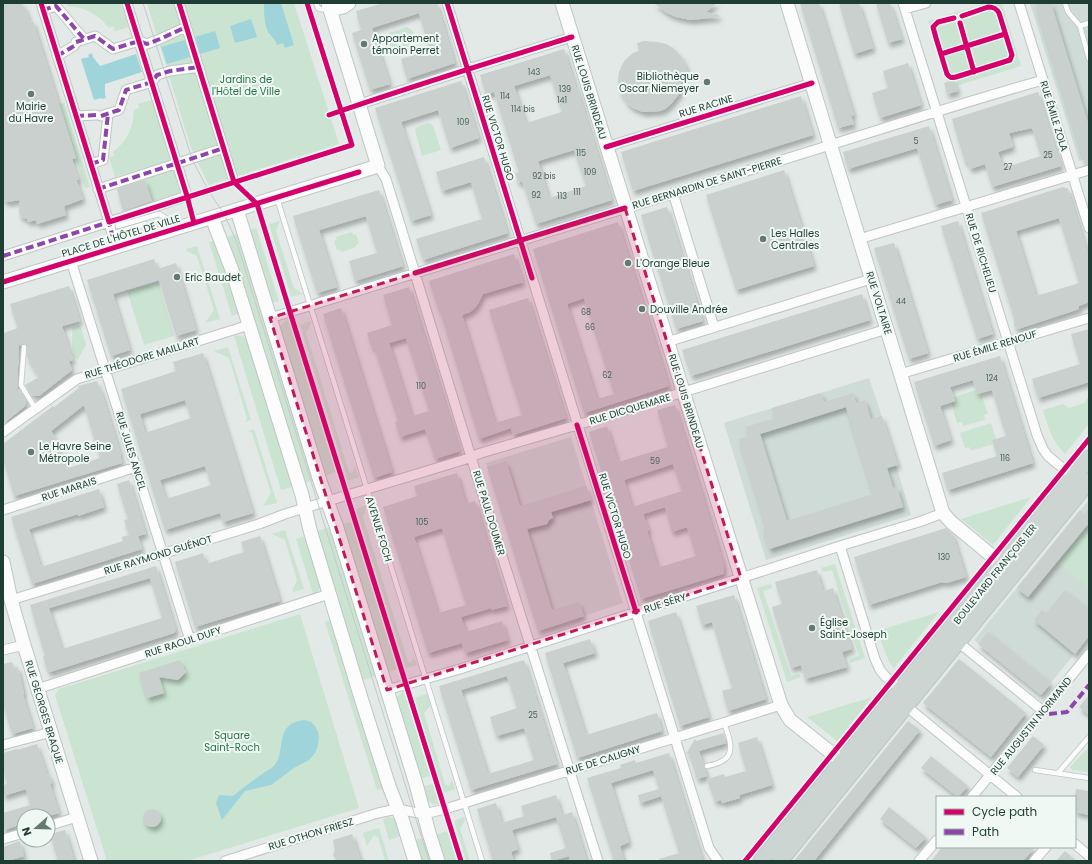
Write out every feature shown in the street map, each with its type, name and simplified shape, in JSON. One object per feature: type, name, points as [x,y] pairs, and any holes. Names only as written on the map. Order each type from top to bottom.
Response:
[{"type":"main road","points":[[349,3],[343,7],[329,6],[378,166]]},
{"type":"main road","name":"RUE LOUIS BRINDEAU","points":[[562,3],[781,705],[790,720],[847,766]]},
{"type":"main road","name":"RUE VOLTAIRE","points":[[787,3],[942,513]]},
{"type":"main road","name":"PLACE DE L'HÔTEL DE VILLE","points":[[3,282],[378,166]]},
{"type":"main road","points":[[237,210],[337,528],[419,794],[438,861]]},
{"type":"main road","points":[[212,218],[232,270],[302,495],[310,530],[389,786],[403,822],[415,861]]},
{"type":"main road","name":"BOULEVARD FRANÇOIS 1ER","points":[[780,861],[901,690],[1008,569],[1082,481],[1089,458]]},
{"type":"main road","points":[[942,513],[1008,569]]},
{"type":"main road","name":"RUE GEORGES BRAQUE","points":[[3,562],[11,600],[24,645],[90,861]]},
{"type":"main road","name":"BOULEVARD FRANÇOIS 1ER","points":[[761,861],[847,766],[906,706],[958,642],[1008,569]]},
{"type":"street","points":[[3,256],[187,196],[127,3]]},
{"type":"street","points":[[179,3],[234,182]]},
{"type":"street","name":"RUE VICTOR HUGO","points":[[447,3],[709,848],[718,861]]},
{"type":"street","points":[[904,6],[926,3]]},
{"type":"street","name":"RUE ÉMILE ZOLA","points":[[1019,3],[1089,228]]},
{"type":"street","points":[[78,42],[56,6],[42,6],[112,234]]},
{"type":"street","name":"RUE DE RICHELIEU","points":[[904,6],[1037,435],[1043,448],[1052,459],[1082,481]]},
{"type":"street","points":[[57,56],[78,42],[95,36],[113,49],[139,41],[147,44],[186,27]]},
{"type":"street","points":[[360,104],[572,37]]},
{"type":"street","points":[[76,116],[102,115],[120,110],[126,90],[152,82],[157,75],[170,71],[199,67]]},
{"type":"street","name":"RUE BERNARDIN DE SAINT-PIERRE","points":[[270,318],[937,111],[1043,80]]},
{"type":"street","name":"RUE RACINE","points":[[606,147],[812,83]]},
{"type":"street","points":[[91,164],[103,160],[102,115]]},
{"type":"street","points":[[98,189],[224,148]]},
{"type":"street","name":"RUE PAUL DOUMER","points":[[378,166],[386,180],[598,861]]},
{"type":"street","points":[[859,239],[1089,170]]},
{"type":"street","points":[[673,193],[714,327]]},
{"type":"street","name":"RUE JULES ANCEL","points":[[71,261],[190,640]]},
{"type":"street","points":[[668,342],[871,279]]},
{"type":"street","name":"RUE ÉMILE RENOUF","points":[[900,374],[1089,318]]},
{"type":"street","name":"RUE THÉODORE MAILLART","points":[[3,432],[76,379],[249,325]]},
{"type":"street","name":"RUE DICQUEMARE","points":[[328,502],[887,329]]},
{"type":"street","name":"RUE MARAIS","points":[[3,510],[136,467]]},
{"type":"street","points":[[304,509],[328,502]]},
{"type":"street","name":"RUE RAYMOND GUÉNOT","points":[[11,600],[304,509]]},
{"type":"street","name":"RUE SÉRY","points":[[387,690],[460,669],[840,546],[919,522],[942,513]]},
{"type":"street","points":[[840,546],[876,659],[884,676],[901,690],[906,706],[1016,796]]},
{"type":"street","name":"RUE RAOUL DUFY","points":[[37,689],[330,594]]},
{"type":"street","points":[[958,642],[1043,711]]},
{"type":"street","points":[[3,650],[24,645]]},
{"type":"street","name":"RUE AUGUSTIN NORMAND","points":[[973,796],[1089,654]]},
{"type":"street","name":"RUE DE CALIGNY","points":[[424,814],[781,705]]},
{"type":"street","points":[[3,745],[51,732]]},
{"type":"street","points":[[397,809],[424,814]]},
{"type":"street","name":"RUE OTHON FRIESZ","points":[[225,861],[253,857],[378,813],[397,809]]},
{"type":"street","points":[[56,823],[77,816]]},
{"type":"street","points":[[3,839],[16,835]]},
{"type":"street","points":[[919,861],[936,841]]},
{"type":"street","points":[[1076,845],[1089,856]]},
{"type":"street","points":[[1034,861],[1045,848]]},
{"type":"lane","points":[[316,3],[320,9],[329,6]]},
{"type":"lane","points":[[1065,3],[1068,12],[1080,26],[1089,59]]},
{"type":"lane","points":[[1080,26],[1089,23]]},
{"type":"lane","name":"AVENUE FOCH","points":[[276,198],[482,861]]},
{"type":"lane","points":[[118,226],[159,214],[182,227]]},
{"type":"lane","points":[[106,250],[112,234],[145,224]]},
{"type":"lane","points":[[24,347],[21,385],[35,408]]},
{"type":"lane","points":[[707,766],[723,761],[728,757],[730,752],[730,739],[724,723]]},
{"type":"lane","points":[[1058,773],[1089,737]]},
{"type":"lane","points":[[1035,770],[1089,778]]},
{"type":"highlighted area","points":[[625,208],[741,578],[387,690],[270,318]]},
{"type":"shaded area","points":[[1030,3],[1089,3],[1089,158],[1079,161]]},
{"type":"shaded area","points":[[869,378],[898,465],[896,466],[911,515],[766,560],[724,423]]},
{"type":"shaded area","points":[[571,437],[623,603],[538,631],[486,463]]},
{"type":"shaded area","points":[[1089,500],[1089,636],[1041,695],[974,640]]},
{"type":"green space","points":[[67,3],[121,3],[129,27],[115,31],[114,26],[109,28],[91,12],[80,8],[67,6]]},
{"type":"green space","name":"Jardins de l'Hôtel de Ville","points":[[147,3],[294,3],[339,144],[209,185],[190,145]]},
{"type":"green space","points":[[987,3],[1002,3],[1021,66],[949,88],[928,21]]},
{"type":"green space","points":[[407,27],[412,30],[415,38],[413,45],[393,51],[391,50],[387,43],[387,35]]},
{"type":"green space","points":[[152,100],[170,160],[115,177],[109,157],[114,156],[113,152],[129,134],[134,110],[139,108],[138,104]]},
{"type":"green space","points":[[64,103],[90,187],[85,188],[59,104]]},
{"type":"green space","points":[[428,123],[433,126],[441,150],[422,156],[415,130],[417,127]]},
{"type":"green space","points":[[173,168],[180,193],[127,209],[119,185]]},
{"type":"green space","points":[[280,221],[276,231],[294,288],[303,294],[291,297],[269,224]]},
{"type":"green space","points":[[256,228],[279,301],[269,303],[246,231]]},
{"type":"green space","points":[[352,232],[353,235],[356,234],[359,243],[356,247],[341,252],[340,249],[337,250],[334,241],[337,240],[336,237]]},
{"type":"green space","points":[[240,233],[317,479],[301,484],[223,238]]},
{"type":"green space","points":[[217,240],[240,313],[232,316],[209,242]]},
{"type":"green space","points":[[197,246],[220,319],[205,323],[214,310],[197,256],[186,249]]},
{"type":"green space","points":[[158,282],[174,336],[144,345],[127,291]]},
{"type":"green space","points":[[289,319],[337,472],[322,477],[278,330],[282,323]]},
{"type":"green space","points":[[310,321],[311,323],[306,333],[349,472],[352,473],[355,466],[359,477],[348,481],[300,325]]},
{"type":"green space","points":[[80,325],[86,345],[78,359],[74,357],[72,328]]},
{"type":"green space","points":[[234,336],[242,336],[249,340],[295,486],[281,490]]},
{"type":"green space","points":[[228,347],[251,420],[245,422],[247,418],[229,358],[214,351]]},
{"type":"green space","points":[[976,390],[977,394],[981,393],[988,414],[984,415],[985,420],[963,426],[962,422],[957,423],[951,402],[955,401],[954,397]]},
{"type":"green space","points":[[1088,397],[1089,424],[1065,454],[1053,438],[1043,410],[1063,404],[1069,408],[1084,403]]},
{"type":"green space","points":[[991,423],[996,439],[992,440],[993,444],[971,451],[969,447],[965,448],[960,433]]},
{"type":"green space","points":[[254,429],[277,503],[263,506],[271,493],[252,433],[248,431]]},
{"type":"green space","points":[[1031,497],[993,545],[961,519]]},
{"type":"green space","points":[[367,505],[363,517],[408,662],[411,663],[414,657],[417,665],[406,668],[356,509]]},
{"type":"green space","points":[[351,522],[397,669],[386,673],[340,525]]},
{"type":"green space","points":[[334,526],[379,675],[360,681],[314,532]]},
{"type":"green space","points":[[1089,528],[1089,588],[1059,564]]},
{"type":"green space","points":[[285,530],[304,589],[293,592],[297,580],[285,540],[272,534]]},
{"type":"green space","points":[[308,535],[321,587],[313,594],[296,539]]},
{"type":"green space","points":[[835,564],[865,658],[850,663],[849,659],[859,656],[832,570],[823,572],[821,568]]},
{"type":"green space","points":[[771,584],[772,588],[763,591],[791,676],[799,674],[801,677],[787,682],[757,588]]},
{"type":"green space","points":[[939,612],[894,668],[889,662],[877,631]]},
{"type":"green space","name":"Square Saint-Roch","points":[[300,614],[359,808],[187,861],[107,861],[55,695],[59,689]]},
{"type":"green space","points":[[334,619],[386,788],[377,790],[325,622]]},
{"type":"green space","points":[[404,691],[430,776],[418,779],[395,702],[398,696]]},
{"type":"green space","points":[[427,694],[431,705],[424,713],[445,784],[449,786],[452,780],[455,789],[443,793],[414,698]]},
{"type":"green space","points":[[872,697],[837,741],[807,717]]},
{"type":"green space","points":[[1089,747],[1089,772],[1073,770],[1070,767]]},
{"type":"green space","points":[[433,784],[439,804],[429,802],[421,787]]},
{"type":"green space","points":[[389,817],[398,821],[404,835],[389,840],[383,819]]},
{"type":"green space","points":[[464,817],[465,820],[460,829],[470,861],[466,861],[454,821]]},
{"type":"green space","points":[[379,828],[389,861],[385,861],[378,837],[374,835],[367,846],[363,833]]},
{"type":"green space","points":[[447,831],[457,861],[441,861],[433,836]]},
{"type":"green space","points":[[427,837],[435,861],[418,861],[412,841]]},
{"type":"water","points":[[264,3],[281,3],[294,45],[285,48],[283,43],[277,45],[275,40],[268,32],[264,18]]},
{"type":"water","points":[[251,19],[257,37],[235,43],[230,26]]},
{"type":"water","points":[[215,31],[220,48],[167,64],[161,47]]},
{"type":"water","points":[[92,53],[93,57],[100,66],[136,54],[142,72],[105,84],[106,98],[94,100],[81,59],[89,57],[88,55]]},
{"type":"water","points":[[305,720],[311,722],[318,732],[318,745],[315,753],[309,760],[294,768],[271,785],[245,791],[222,820],[216,803],[219,795],[233,796],[272,768],[280,754],[284,732],[288,726],[295,722]]},
{"type":"building","points":[[3,3],[22,3],[25,7],[30,22],[33,21],[76,158],[72,159],[79,179],[77,181],[83,199],[64,206],[66,215],[37,224],[36,220],[28,222],[27,219],[20,216],[20,200],[7,202],[6,200],[3,201]]},
{"type":"building","points":[[383,3],[437,3],[455,63],[407,79],[401,59],[430,50],[419,13],[372,28],[390,84],[370,90],[352,33],[361,30],[356,11]]},
{"type":"building","points":[[654,3],[717,3],[706,12],[719,15],[719,17],[691,20],[676,17],[667,13]]},
{"type":"building","points":[[800,3],[819,3],[854,115],[851,116],[854,124],[838,128]]},
{"type":"building","points":[[839,3],[859,3],[873,48],[854,54]]},
{"type":"building","points":[[876,3],[890,3],[902,39],[888,43]]},
{"type":"building","points":[[1035,3],[1051,3],[1089,126],[1089,164],[1085,165]]},
{"type":"building","points":[[644,41],[666,44],[673,48],[681,56],[685,63],[689,76],[681,78],[679,94],[671,104],[660,111],[643,112],[633,108],[628,104],[620,92],[618,82],[619,72],[622,65],[633,53],[639,51],[637,43]]},
{"type":"building","points":[[564,49],[612,200],[536,224],[522,181],[518,183],[515,173],[519,172],[494,92],[486,95],[480,75]],"holes":[[[550,75],[562,112],[526,123],[514,86]],[[574,150],[586,186],[549,198],[538,161]]]},
{"type":"building","points":[[908,63],[921,105],[880,118],[872,93],[888,88],[883,71]]},
{"type":"building","points":[[954,80],[958,91],[947,94],[944,83]]},
{"type":"building","points":[[461,81],[479,138],[450,148],[438,110],[401,122],[431,215],[411,221],[375,108]]},
{"type":"building","points":[[1038,92],[1061,166],[992,187],[985,164],[970,169],[967,161],[965,162],[952,119]],"holes":[[[1032,128],[1041,156],[1003,168],[998,152],[1013,147],[1009,133]]]},
{"type":"building","points":[[801,96],[813,135],[633,191],[621,152]]},
{"type":"building","points":[[929,126],[952,200],[935,205],[917,148],[848,169],[843,152]]},
{"type":"building","points":[[484,157],[508,233],[423,260],[416,239],[482,219],[471,182],[442,191],[436,172]]},
{"type":"building","name":"Les Halles Centrales","points":[[784,170],[814,266],[736,290],[706,195]]},
{"type":"building","points":[[145,180],[152,201],[123,211],[117,189]]},
{"type":"building","points":[[1063,187],[1068,189],[1089,258],[1089,302],[1079,306],[1079,309],[1018,329],[1014,326],[1014,318],[981,213]],"holes":[[[1059,218],[1079,283],[1036,296],[1016,231]]]},
{"type":"building","points":[[379,190],[403,266],[355,281],[349,261],[377,253],[366,216],[319,230],[337,287],[317,293],[293,216]]},
{"type":"building","points":[[667,207],[703,321],[676,329],[641,215]]},
{"type":"building","points":[[958,221],[993,334],[977,339],[941,226]]},
{"type":"building","points":[[618,222],[669,386],[584,413],[533,249]],"holes":[[[584,298],[614,394],[597,399],[567,304]]]},
{"type":"building","points":[[894,243],[928,353],[909,359],[874,248]]},
{"type":"building","points":[[514,254],[523,282],[483,294],[474,309],[462,315],[495,423],[522,415],[489,310],[528,298],[566,418],[513,435],[511,428],[479,439],[440,311],[429,281]]},
{"type":"building","points":[[154,259],[157,269],[176,263],[196,330],[176,336],[159,280],[113,294],[130,350],[111,356],[87,280]]},
{"type":"building","points":[[69,286],[80,321],[62,326],[73,360],[69,361],[72,370],[39,396],[32,395],[25,385],[39,377],[27,357],[27,345],[24,343],[20,346],[19,344],[17,391],[19,389],[26,400],[25,406],[3,424],[4,333],[18,328],[10,304]]},
{"type":"building","points":[[409,287],[460,451],[435,459],[425,429],[400,437],[395,422],[398,421],[374,347],[372,348],[367,333],[392,325],[383,295]],"holes":[[[406,338],[429,411],[412,416],[389,343]]]},
{"type":"building","points":[[862,294],[870,320],[691,376],[682,350]]},
{"type":"building","points":[[341,308],[392,472],[374,478],[323,314]]},
{"type":"building","points":[[1089,329],[1089,382],[1038,398],[1032,379],[1080,364],[1071,334]]},
{"type":"building","points":[[203,353],[253,513],[223,522],[220,513],[165,530],[121,389],[176,371],[173,362]],"holes":[[[185,400],[191,418],[145,433],[140,414]],[[205,466],[211,485],[166,499],[160,480]]]},
{"type":"building","points":[[1000,356],[1033,463],[948,490],[942,473],[997,456],[992,440],[1006,436],[992,390],[977,394],[973,380],[950,387],[955,401],[940,406],[951,440],[934,446],[914,382]]},
{"type":"building","points":[[97,381],[121,455],[122,463],[14,496],[3,459],[3,444],[79,388],[78,386]],"holes":[[[84,405],[100,458],[65,469],[56,439],[51,431]]]},
{"type":"building","points":[[821,393],[824,402],[853,393],[856,403],[865,400],[871,419],[882,416],[898,465],[887,468],[893,488],[897,487],[903,507],[769,549],[763,528],[766,527],[739,439],[749,436],[746,427],[775,418],[772,408]],"holes":[[[846,407],[873,494],[787,521],[760,434]]]},
{"type":"building","points":[[675,405],[723,562],[724,570],[723,574],[641,599],[589,432],[607,426],[618,462],[668,447],[657,410]],"holes":[[[673,464],[682,491],[632,507],[624,480]],[[665,507],[672,532],[687,527],[696,556],[660,567],[659,564],[657,564],[643,514]]]},
{"type":"building","points":[[506,461],[520,506],[586,486],[591,500],[551,512],[553,518],[549,520],[547,524],[527,529],[552,610],[579,602],[584,616],[538,631],[487,467]]},
{"type":"building","points":[[457,473],[466,504],[475,501],[507,606],[491,610],[491,608],[461,617],[466,632],[502,621],[508,640],[465,653],[462,643],[428,653],[383,507],[417,496],[414,486]],"holes":[[[442,528],[466,605],[438,613],[414,537]]]},
{"type":"building","points":[[129,480],[146,534],[138,536],[142,549],[32,584],[11,517],[99,489],[104,507],[78,516],[78,514],[29,529],[41,567],[123,541],[122,537],[129,535],[124,520],[128,519],[117,484]]},
{"type":"building","points":[[1089,508],[1089,523],[1028,597],[1017,588],[1080,510],[1084,514]]},
{"type":"building","points":[[946,528],[953,534],[966,577],[950,582],[942,582],[869,605],[854,557]]},
{"type":"building","points":[[260,536],[280,601],[195,627],[175,562],[203,553],[206,564],[244,552],[241,542]]},
{"type":"building","points":[[156,566],[176,630],[174,633],[50,672],[47,670],[43,657],[45,656],[30,605]],"holes":[[[150,578],[162,618],[62,649],[49,608]]]},
{"type":"building","name":"Église Saint-Joseph","points":[[817,570],[823,591],[833,588],[852,649],[842,652],[847,667],[805,679],[801,665],[791,668],[772,607],[782,604],[775,582]]},
{"type":"building","points":[[1065,590],[1089,609],[1089,636],[1075,654],[1034,620],[1042,610],[1046,613]]},
{"type":"building","points":[[734,595],[766,699],[728,711],[722,691],[732,688],[712,622],[702,625],[696,606]]},
{"type":"building","points":[[676,612],[709,717],[680,726],[648,621]]},
{"type":"building","points":[[988,632],[1051,683],[1041,695],[978,644]]},
{"type":"building","points":[[590,639],[595,653],[563,663],[586,735],[657,713],[662,731],[577,758],[545,653]]},
{"type":"building","points":[[959,659],[1026,713],[991,757],[923,703]]},
{"type":"building","points":[[180,660],[186,672],[178,680],[159,677],[164,693],[147,698],[139,673]]},
{"type":"building","points":[[524,660],[557,764],[471,790],[439,686]],"holes":[[[507,676],[517,708],[490,717],[496,736],[524,728],[534,760],[488,774],[461,690]]]},
{"type":"building","points":[[12,662],[14,668],[18,667],[23,695],[33,728],[12,734],[3,704],[3,664]]},
{"type":"building","points":[[1089,695],[1089,715],[1079,707]]},
{"type":"building","points":[[908,721],[920,730],[814,861],[794,861]]},
{"type":"building","points":[[724,733],[726,743],[699,751],[707,776],[697,779],[689,754],[686,754],[695,739],[696,741]]},
{"type":"building","points":[[1033,736],[1044,745],[1018,777],[1007,768]]},
{"type":"building","points":[[757,737],[772,785],[739,795],[740,798],[722,803],[721,800],[715,802],[707,779],[724,774],[725,777],[746,771],[738,743]]},
{"type":"building","points":[[37,744],[47,774],[49,774],[52,783],[50,784],[59,813],[56,814],[56,808],[20,808],[30,805],[26,789],[3,796],[3,785],[7,784],[3,769],[3,753]]},
{"type":"building","points":[[669,753],[703,861],[659,861],[659,859],[679,853],[661,796],[640,803],[638,795],[659,789],[653,770],[611,783],[629,842],[620,846],[624,861],[614,861],[587,778],[621,768],[620,765],[635,760],[636,763]]},
{"type":"building","points":[[931,756],[968,786],[959,796],[957,796],[921,768]]},
{"type":"building","points":[[1076,789],[1089,791],[1089,815],[1076,812]]},
{"type":"building","points":[[556,795],[562,815],[572,812],[587,861],[570,861],[569,856],[552,861],[550,853],[566,848],[556,817],[512,830],[518,849],[511,852],[514,861],[493,861],[477,809],[496,803],[502,823],[524,816],[521,806]]},
{"type":"building","points":[[889,807],[926,837],[916,848],[880,819]]},
{"type":"building","points":[[16,809],[16,826],[3,830],[3,813]]},
{"type":"building","points":[[152,809],[158,812],[161,818],[158,824],[152,827],[146,824],[143,818],[146,812]]},
{"type":"building","points":[[65,830],[74,861],[58,861],[54,848],[56,848],[56,833]]},
{"type":"building","points":[[352,834],[361,861],[340,861],[333,856],[335,850],[333,840]]},
{"type":"building","points":[[16,842],[16,848],[22,848],[24,856],[3,861],[3,847]]},
{"type":"building","points":[[941,848],[1034,848],[1023,861],[931,861]]},
{"type":"building","points":[[1065,851],[1076,861],[1056,861]]},
{"type":"tram line","points":[[143,3],[192,159],[208,190],[224,214],[236,240],[429,861]]},
{"type":"marked path","points":[[43,10],[56,6],[84,39]]},
{"type":"marked path","points":[[76,42],[95,36],[113,49],[139,41],[147,44],[186,27]]},
{"type":"marked path","points":[[57,56],[74,46]]},
{"type":"marked path","points":[[101,116],[119,110],[126,90],[152,82],[157,75],[170,71],[199,67]]},
{"type":"marked path","points":[[91,164],[103,160],[108,114]]},
{"type":"marked path","points":[[76,116],[96,115]]},
{"type":"marked path","points":[[98,189],[224,148]]},
{"type":"marked path","points":[[3,256],[109,222],[112,234]]},
{"type":"marked path","points":[[1049,714],[1067,712],[1089,685]]},
{"type":"cycle path","points":[[41,3],[109,222],[352,145],[307,3]]},
{"type":"cycle path","points":[[127,3],[194,223]]},
{"type":"cycle path","points":[[179,3],[234,182],[257,204],[461,861]]},
{"type":"cycle path","points":[[447,3],[532,278]]},
{"type":"cycle path","points":[[954,18],[938,22],[933,27],[947,74],[950,77],[956,77],[1010,60],[1012,55],[997,10],[988,7],[962,16]]},
{"type":"cycle path","points":[[960,23],[974,72]]},
{"type":"cycle path","points":[[941,54],[1005,34]]},
{"type":"cycle path","points":[[329,115],[572,37]]},
{"type":"cycle path","points":[[606,147],[812,83]]},
{"type":"cycle path","points":[[3,282],[359,172]]},
{"type":"cycle path","points":[[415,273],[625,208]]},
{"type":"cycle path","points":[[577,425],[636,612]]},
{"type":"cycle path","points":[[745,861],[1089,439]]},
{"type":"place","name":"Appartement témoin Perret","points":[[364,44]]},
{"type":"place","name":"Bibliothèque Oscar Niemeyer","points":[[707,82]]},
{"type":"place","name":"Mairie du Havre","points":[[31,94]]},
{"type":"place","name":"Les Halles Centrales","points":[[763,239]]},
{"type":"place","name":"L'Orange Bleue","points":[[628,263]]},
{"type":"place","name":"Eric Baudet","points":[[177,277]]},
{"type":"place","name":"Douville Andrée","points":[[642,309]]},
{"type":"place","name":"Le Havre Seine Métropole","points":[[31,452]]},
{"type":"place","name":"Église Saint-Joseph","points":[[812,628]]}]
